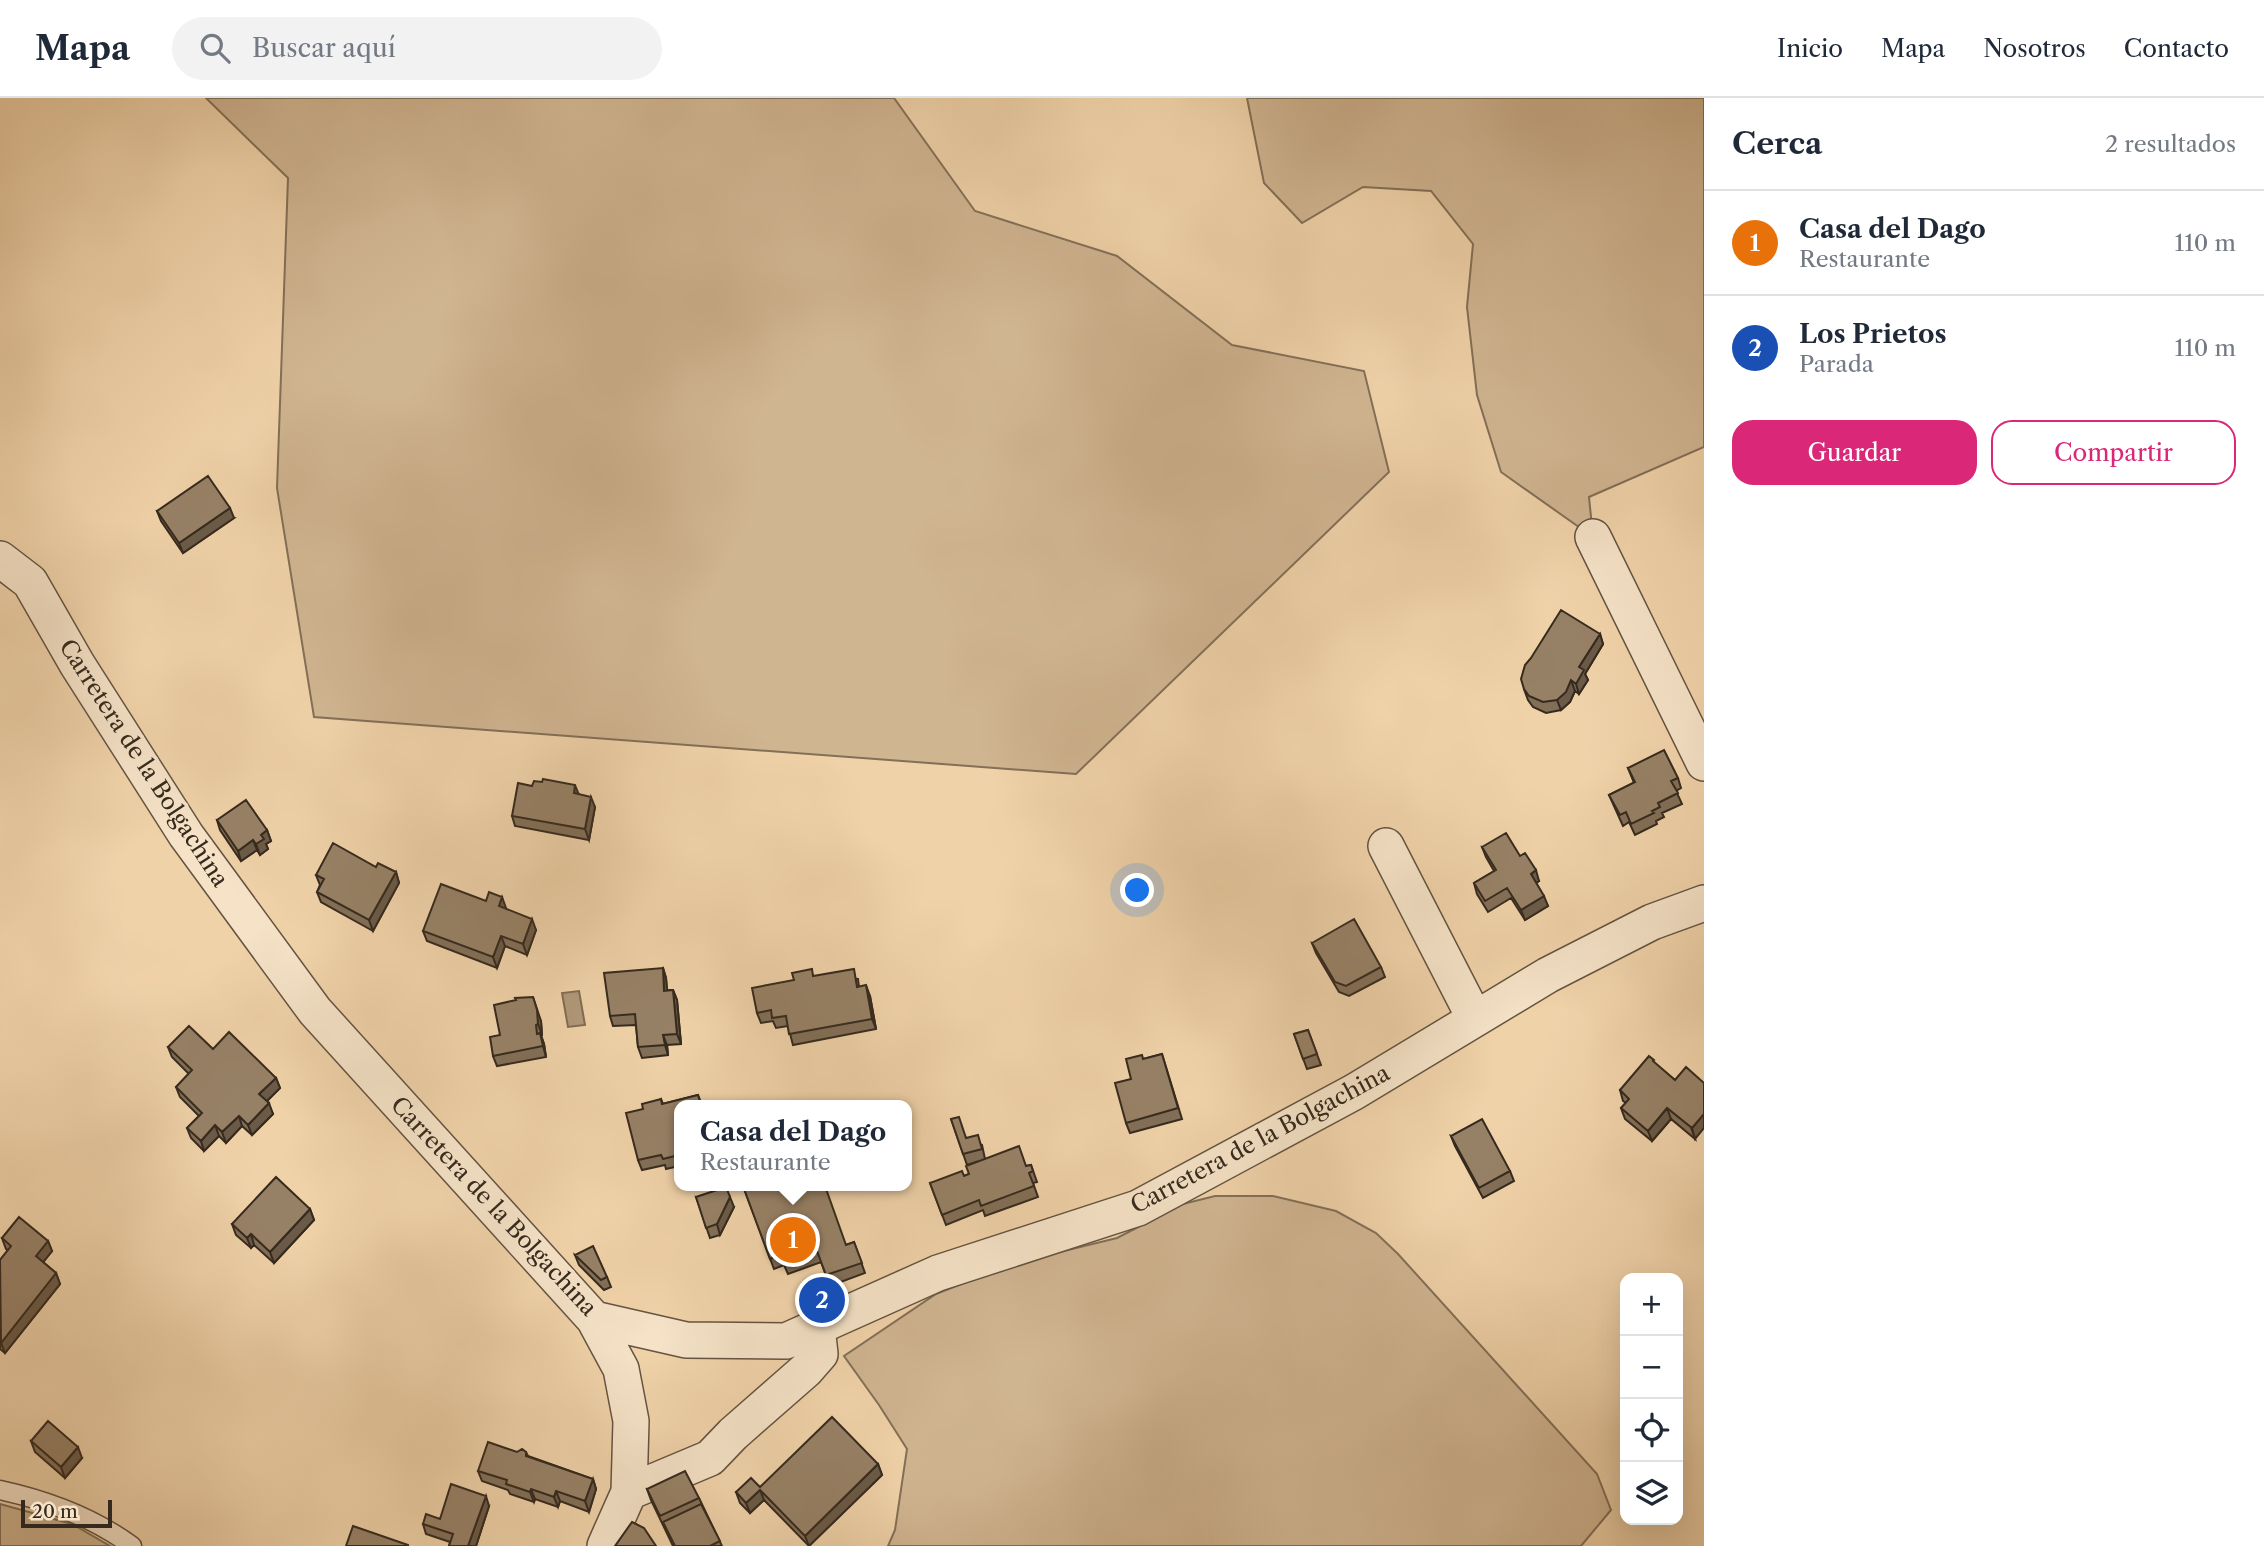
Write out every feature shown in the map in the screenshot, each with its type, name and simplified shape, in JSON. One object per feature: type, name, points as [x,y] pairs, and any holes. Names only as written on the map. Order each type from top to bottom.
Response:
[{"type":"street","points":[[1593,537],[1704,763]]},
{"type":"street","name":"Carretera de la Bolgachina","points":[[0,559],[30,582],[77,664],[186,835],[314,1011],[594,1319],[686,1340],[786,1341],[938,1273],[1138,1208],[1354,1092],[1548,975],[1640,928],[1704,903]]},
{"type":"street","points":[[1386,846],[1475,1019]]},
{"type":"street","points":[[594,1319],[621,1369],[631,1421],[629,1492],[605,1546]]},
{"type":"street","points":[[629,1492],[710,1458],[820,1354],[817,1327]]},
{"type":"lane","points":[[0,1490],[74,1513],[132,1546]]},
{"type":"shaded area","points":[[206,98],[894,98],[975,211],[1117,256],[1232,345],[1364,371],[1389,472],[1076,774],[314,717],[277,488],[288,178]]},
{"type":"shaded area","points":[[1247,98],[1704,98],[1704,447],[1589,497],[1593,537],[1501,472],[1477,395],[1467,307],[1473,244],[1431,191],[1363,187],[1302,223],[1264,183]]},
{"type":"shaded area","points":[[579,991],[585,1025],[568,1027],[562,993]]},
{"type":"shaded area","points":[[1215,1196],[1273,1196],[1336,1211],[1376,1233],[1398,1254],[1597,1474],[1611,1510],[1581,1546],[888,1546],[895,1530],[907,1449],[844,1356],[936,1294],[1015,1263],[1117,1238],[1183,1204]]},
{"type":"shaded area","points":[[0,1504],[72,1524],[110,1546],[0,1546]]},
{"type":"building","points":[[208,476],[230,508],[179,543],[157,511]]},
{"type":"building","points":[[1561,610],[1600,634],[1579,667],[1584,670],[1576,684],[1571,680],[1566,692],[1557,700],[1543,702],[1529,696],[1521,679],[1525,665]]},
{"type":"building","points":[[1664,750],[1678,778],[1671,781],[1678,793],[1658,803],[1660,807],[1652,811],[1654,813],[1631,824],[1626,812],[1620,815],[1609,795],[1635,782],[1628,768]]},
{"type":"building","points":[[543,779],[575,785],[574,793],[591,797],[585,829],[512,816],[518,783],[532,786],[534,781],[542,782]]},
{"type":"building","points":[[246,800],[267,830],[261,835],[264,839],[256,844],[253,840],[238,851],[217,820]]},
{"type":"building","points":[[1506,833],[1520,856],[1525,853],[1536,870],[1531,874],[1544,896],[1521,910],[1507,888],[1485,901],[1474,883],[1496,870],[1482,847]]},
{"type":"building","points":[[333,843],[376,867],[378,863],[396,872],[369,920],[317,892],[324,879],[316,875]]},
{"type":"building","points":[[441,884],[486,901],[489,892],[502,897],[499,906],[532,919],[523,944],[501,936],[493,957],[423,931]]},
{"type":"building","points":[[1354,919],[1381,967],[1346,986],[1335,982],[1312,943]]},
{"type":"building","points":[[663,968],[664,991],[673,990],[677,1034],[663,1035],[665,1045],[638,1047],[635,1014],[610,1016],[604,973]]},
{"type":"building","points":[[812,969],[813,976],[854,969],[857,987],[866,985],[872,1019],[789,1034],[786,1016],[772,1018],[771,1010],[757,1013],[752,988],[794,980],[792,973]]},
{"type":"building","points":[[533,997],[537,1010],[537,1034],[540,1033],[543,1046],[493,1056],[490,1037],[500,1035],[494,1005],[516,1000],[515,998]]},
{"type":"building","points":[[189,1026],[213,1049],[229,1032],[276,1078],[259,1094],[269,1103],[248,1125],[239,1116],[222,1132],[215,1125],[201,1141],[187,1128],[202,1113],[176,1087],[192,1070],[168,1047]]},
{"type":"building","points":[[1308,1030],[1317,1054],[1303,1059],[1294,1034]]},
{"type":"building","points":[[1162,1054],[1178,1108],[1126,1123],[1115,1083],[1131,1079],[1126,1059],[1142,1055],[1143,1059]]},
{"type":"building","points":[[1649,1056],[1675,1080],[1686,1067],[1704,1083],[1704,1114],[1692,1128],[1667,1108],[1648,1131],[1621,1108],[1629,1099],[1620,1090]]},
{"type":"building","points":[[698,1095],[700,1100],[678,1100]]},
{"type":"building","points":[[661,1099],[662,1104],[674,1101],[674,1156],[663,1159],[661,1155],[638,1160],[626,1113],[643,1109],[642,1104]]},
{"type":"building","points":[[959,1117],[966,1138],[978,1135],[982,1149],[963,1154],[951,1119]]},
{"type":"building","points":[[1482,1119],[1510,1171],[1479,1188],[1451,1136]]},
{"type":"building","points":[[1019,1146],[1026,1166],[1031,1165],[1033,1171],[1029,1173],[1034,1186],[981,1206],[979,1200],[942,1215],[930,1183],[962,1171],[964,1176],[969,1174],[966,1166]]},
{"type":"building","points":[[276,1177],[310,1209],[270,1252],[251,1234],[247,1238],[232,1224]]},
{"type":"building","points":[[714,1191],[728,1191],[730,1197],[717,1224],[706,1228],[696,1197]]},
{"type":"building","points":[[745,1191],[827,1191],[846,1245],[854,1242],[862,1263],[826,1275],[817,1251],[784,1264],[781,1255],[770,1259]]},
{"type":"building","points":[[19,1217],[48,1241],[36,1256],[56,1273],[1,1343],[0,1260],[11,1246],[2,1238]]},
{"type":"building","points":[[593,1246],[607,1277],[601,1280],[575,1255]]},
{"type":"building","points":[[832,1417],[878,1464],[805,1536],[760,1490],[746,1503],[736,1492],[751,1478],[760,1487]]},
{"type":"building","points":[[48,1421],[78,1447],[61,1467],[31,1441]]},
{"type":"building","points":[[488,1442],[517,1452],[522,1449],[526,1456],[593,1479],[585,1501],[556,1491],[554,1497],[531,1489],[530,1492],[506,1484],[507,1480],[478,1471]]},
{"type":"building","points":[[685,1471],[699,1498],[660,1516],[647,1489]]},
{"type":"building","points":[[451,1484],[486,1496],[468,1546],[449,1546],[453,1534],[423,1524],[426,1514],[440,1519]]},
{"type":"building","points":[[701,1504],[720,1541],[710,1546],[675,1546],[663,1522]]},
{"type":"building","points":[[632,1522],[644,1528],[656,1546],[615,1546]]},
{"type":"building","points":[[353,1526],[408,1545],[408,1546],[346,1546]]},
{"type":"place","name":"Casa del Dago","points":[[793,1240]]},
{"type":"place","name":"Los Prietos","points":[[822,1300]]}]
